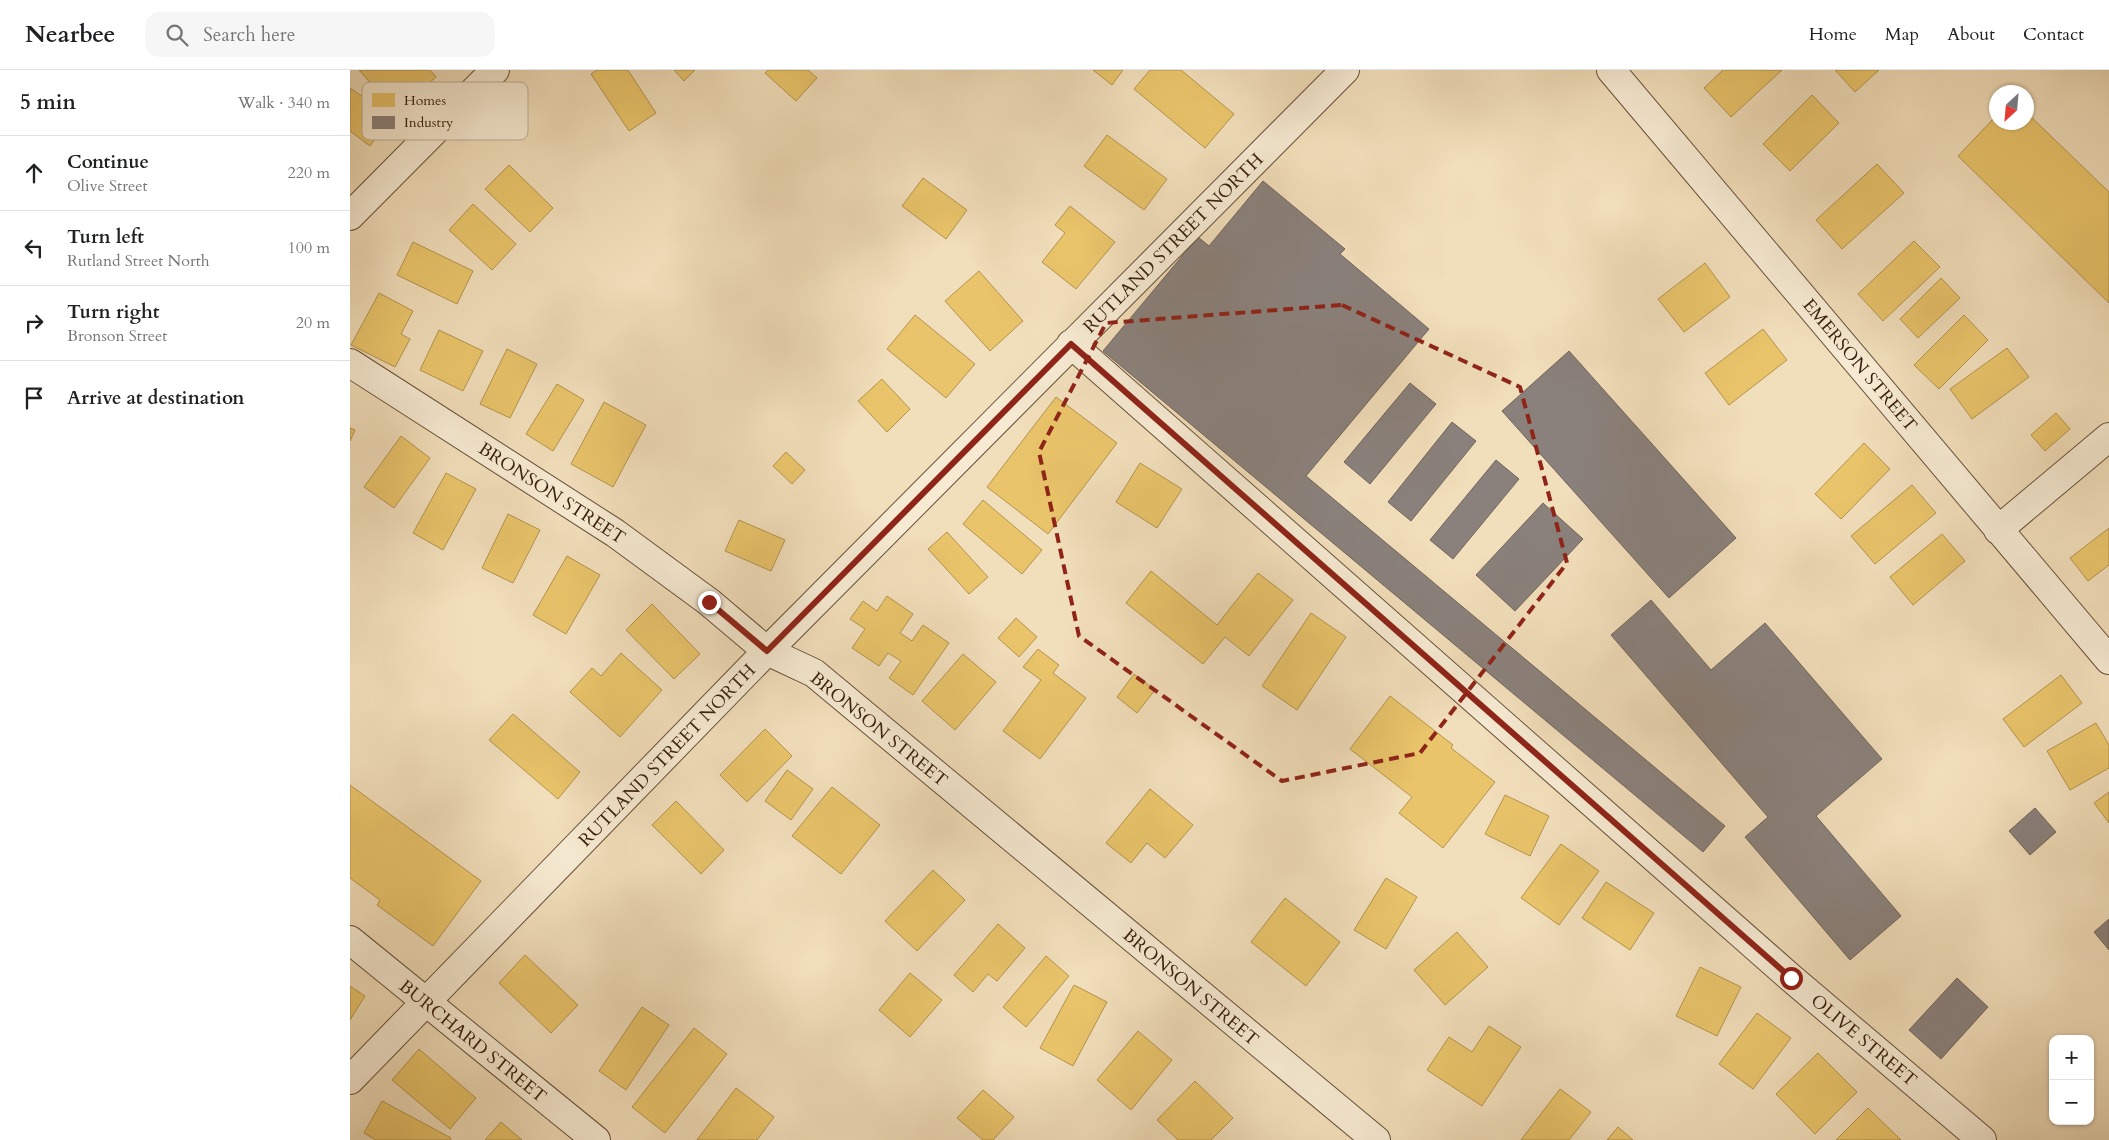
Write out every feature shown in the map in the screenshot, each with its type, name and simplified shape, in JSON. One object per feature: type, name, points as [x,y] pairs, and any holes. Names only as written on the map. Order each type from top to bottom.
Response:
[{"type":"street","points":[[483,82],[495,70]]},
{"type":"street","name":"EMERSON STREET","points":[[1611,70],[2109,660]]},
{"type":"street","name":"RUTLAND STREET NORTH","points":[[350,1080],[767,651],[1071,344],[1329,75]]},
{"type":"street","points":[[350,216],[425,140]]},
{"type":"street","name":"OLIVE STREET","points":[[1071,344],[1791,978],[1982,1140]]},
{"type":"street","name":"BRONSON STREET","points":[[350,363],[615,533],[709,602],[767,651],[814,673],[1376,1140]]},
{"type":"street","points":[[1998,530],[2109,437]]},
{"type":"street","name":"BURCHARD STREET","points":[[350,940],[596,1140]]},
{"type":"highlighted area","points":[[1342,305],[1520,387],[1567,563],[1420,753],[1282,781],[1079,636],[1039,452],[1106,323]]},
{"type":"building: Homes","points":[[359,70],[430,70],[436,77],[430,82],[370,82]]},
{"type":"building: Homes","points":[[597,70],[628,70],[656,113],[629,131],[591,74]]},
{"type":"building: Homes","points":[[674,70],[695,70],[684,81]]},
{"type":"building: Homes","points":[[768,70],[808,70],[817,78],[796,101],[765,73]]},
{"type":"building: Homes","points":[[1093,70],[1123,70],[1112,85]]},
{"type":"building: Homes","points":[[1150,70],[1181,70],[1234,114],[1205,148],[1134,89]]},
{"type":"building: Homes","points":[[1723,70],[1782,70],[1731,117],[1704,88]]},
{"type":"building: Homes","points":[[1835,70],[1879,70],[1855,92]]},
{"type":"building: Homes","points":[[350,88],[362,96],[362,140],[350,131]]},
{"type":"building: Homes","points":[[1812,95],[1839,123],[1790,171],[1763,144]]},
{"type":"building: Homes","points":[[2034,120],[2109,192],[2109,303],[1958,156],[1989,123],[1989,130],[2034,130]]},
{"type":"building: Homes","points":[[1107,135],[1167,179],[1144,210],[1084,166]]},
{"type":"building: Homes","points":[[362,140],[374,140],[370,146]]},
{"type":"building: Homes","points":[[1877,164],[1904,193],[1842,249],[1816,220]]},
{"type":"building: Homes","points":[[509,165],[553,208],[530,232],[485,189]]},
{"type":"building: Homes","points":[[923,178],[967,210],[946,239],[902,206]]},
{"type":"building: Homes","points":[[473,204],[516,244],[492,270],[449,230]]},
{"type":"building: Homes","points":[[1070,206],[1115,242],[1076,289],[1042,262],[1065,233],[1055,225]]},
{"type":"building: Homes","points":[[1914,241],[1940,267],[1883,321],[1858,294]]},
{"type":"building: Homes","points":[[413,242],[473,271],[457,304],[397,275]]},
{"type":"building: Homes","points":[[1705,263],[1730,297],[1684,332],[1658,299]]},
{"type":"building: Homes","points":[[979,271],[1023,321],[990,351],[945,301]]},
{"type":"building: Homes","points":[[1941,278],[1960,298],[1918,338],[1900,319]]},
{"type":"building: Homes","points":[[379,293],[413,311],[401,334],[410,339],[395,367],[351,345]]},
{"type":"building: Homes","points":[[915,315],[975,364],[946,398],[887,349]]},
{"type":"building: Homes","points":[[1964,315],[1988,340],[1939,389],[1914,365]]},
{"type":"building: Homes","points":[[1763,329],[1787,360],[1729,405],[1705,373]]},
{"type":"building: Homes","points":[[439,330],[483,351],[463,391],[420,370]]},
{"type":"building: Homes","points":[[2007,348],[2029,377],[1972,419],[1950,389]]},
{"type":"building: Homes","points":[[507,349],[537,364],[510,418],[480,404]]},
{"type":"building: Homes","points":[[882,379],[910,409],[887,432],[858,401]]},
{"type":"building: Homes","points":[[557,384],[584,400],[553,451],[526,434]]},
{"type":"building: Homes","points":[[1056,397],[1117,443],[1048,534],[987,487]]},
{"type":"building: Homes","points":[[604,402],[646,425],[613,487],[571,464]]},
{"type":"building: Homes","points":[[2056,413],[2070,429],[2045,451],[2031,435]]},
{"type":"building: Homes","points":[[350,428],[355,430],[350,441]]},
{"type":"building: Homes","points":[[401,436],[430,458],[394,508],[364,487]]},
{"type":"building: Homes","points":[[1864,443],[1890,469],[1841,519],[1815,494]]},
{"type":"building: Homes","points":[[786,452],[805,470],[792,484],[773,466]]},
{"type":"building: Homes","points":[[1140,463],[1182,489],[1157,528],[1116,502]]},
{"type":"building: Homes","points":[[446,473],[476,489],[443,550],[413,533]]},
{"type":"building: Homes","points":[[1912,485],[1936,513],[1875,564],[1851,536]]},
{"type":"building: Homes","points":[[983,500],[1042,550],[1022,574],[963,524]]},
{"type":"building: Homes","points":[[508,514],[540,530],[513,583],[482,568]]},
{"type":"building: Homes","points":[[739,520],[785,540],[771,571],[725,551]]},
{"type":"building: Homes","points":[[2109,528],[2109,565],[2088,581],[2070,558]]},
{"type":"building: Homes","points":[[947,532],[988,577],[969,594],[928,549]]},
{"type":"building: Homes","points":[[1942,534],[1965,561],[1913,605],[1890,577]]},
{"type":"building: Homes","points":[[567,556],[600,575],[566,634],[533,615]]},
{"type":"building: Homes","points":[[1151,571],[1217,625],[1258,573],[1293,600],[1249,656],[1225,637],[1203,664],[1126,603]]},
{"type":"building: Homes","points":[[887,596],[913,614],[900,633],[912,641],[923,625],[949,643],[913,695],[889,678],[901,661],[888,653],[879,666],[852,648],[865,629],[850,619],[863,601],[877,611]]},
{"type":"building: Homes","points":[[652,604],[700,654],[674,679],[626,630]]},
{"type":"building: Homes","points":[[1311,613],[1346,637],[1297,710],[1262,686]]},
{"type":"building: Homes","points":[[1016,618],[1037,637],[1019,657],[998,638]]},
{"type":"building: Homes","points":[[1038,649],[1059,665],[1053,673],[1086,698],[1040,759],[1003,731],[1041,680],[1023,667]]},
{"type":"building: Homes","points":[[621,653],[662,690],[620,737],[570,692],[592,668],[601,676]]},
{"type":"building: Homes","points":[[963,654],[996,682],[955,730],[922,701]]},
{"type":"building: Homes","points":[[1134,674],[1155,690],[1137,713],[1117,697]]},
{"type":"building: Homes","points":[[2061,675],[2082,703],[2024,747],[2003,719]]},
{"type":"building: Homes","points":[[1390,696],[1453,745],[1451,748],[1495,782],[1443,848],[1399,813],[1412,797],[1350,749]]},
{"type":"building: Homes","points":[[513,714],[580,772],[558,799],[489,740]]},
{"type":"building: Homes","points":[[2096,723],[2109,745],[2109,768],[2070,790],[2047,751]]},
{"type":"building: Homes","points":[[765,729],[792,756],[747,802],[720,775]]},
{"type":"building: Homes","points":[[787,770],[813,789],[791,820],[765,801]]},
{"type":"building: Homes","points":[[350,785],[481,881],[433,946],[377,905],[380,900],[350,878]]},
{"type":"building: Homes","points":[[832,787],[880,825],[841,874],[792,836]]},
{"type":"building: Homes","points":[[1150,789],[1193,825],[1165,858],[1147,843],[1131,863],[1106,843]]},
{"type":"building: Homes","points":[[2109,792],[2109,823],[2094,803]]},
{"type":"building: Homes","points":[[1505,795],[1549,816],[1530,856],[1485,834]]},
{"type":"building: Homes","points":[[676,801],[724,850],[701,874],[652,825]]},
{"type":"building: Homes","points":[[1561,844],[1599,871],[1559,925],[1521,898]]},
{"type":"building: Homes","points":[[933,870],[965,900],[917,951],[885,921]]},
{"type":"building: Homes","points":[[1386,878],[1417,897],[1386,949],[1354,930]]},
{"type":"building: Homes","points":[[1606,882],[1654,913],[1630,950],[1582,918]]},
{"type":"building: Homes","points":[[1285,898],[1340,942],[1306,986],[1251,942]]},
{"type":"building: Homes","points":[[998,924],[1025,948],[997,981],[988,974],[973,992],[954,975]]},
{"type":"building: Homes","points":[[1457,932],[1488,967],[1445,1005],[1414,970]]},
{"type":"building: Homes","points":[[525,955],[578,1005],[551,1033],[499,983]]},
{"type":"building: Homes","points":[[1046,956],[1069,976],[1026,1027],[1003,1007]]},
{"type":"building: Homes","points":[[1700,967],[1741,987],[1717,1036],[1676,1016]]},
{"type":"building: Homes","points":[[910,973],[942,1000],[910,1037],[879,1010]]},
{"type":"building: Homes","points":[[1074,985],[1107,1002],[1073,1066],[1040,1048]]},
{"type":"building: Homes","points":[[350,986],[365,996],[350,1020]]},
{"type":"building: Homes","points":[[642,1007],[669,1025],[626,1090],[599,1071]]},
{"type":"building: Homes","points":[[1757,1013],[1791,1038],[1753,1089],[1719,1064]]},
{"type":"building: Homes","points":[[1489,1026],[1521,1047],[1482,1106],[1427,1070],[1449,1037],[1472,1052]]},
{"type":"building: Homes","points":[[694,1028],[727,1054],[665,1133],[632,1107]]},
{"type":"building: Homes","points":[[1138,1031],[1172,1060],[1131,1110],[1097,1080]]},
{"type":"building: Homes","points":[[419,1049],[476,1098],[450,1129],[392,1080]]},
{"type":"building: Homes","points":[[1818,1053],[1857,1092],[1815,1134],[1776,1094]]},
{"type":"building: Homes","points":[[1195,1081],[1233,1118],[1211,1140],[1178,1140],[1157,1120]]},
{"type":"building: Homes","points":[[736,1088],[774,1117],[757,1140],[697,1140]]},
{"type":"building: Homes","points":[[1560,1089],[1591,1112],[1569,1140],[1521,1140]]},
{"type":"building: Homes","points":[[983,1090],[1014,1117],[993,1140],[983,1140],[957,1118]]},
{"type":"building: Homes","points":[[382,1101],[451,1138],[450,1140],[376,1140],[364,1133]]},
{"type":"building: Homes","points":[[1868,1108],[1901,1140],[1836,1140]]},
{"type":"building: Homes","points":[[501,1122],[522,1140],[485,1140]]},
{"type":"building: Homes","points":[[1618,1127],[1633,1140],[1607,1140]]},
{"type":"building: Industry","points":[[1263,181],[1345,249],[1340,254],[1429,329],[1306,476],[1725,826],[1703,852],[1103,351],[1198,237],[1209,246]]},
{"type":"building: Industry","points":[[1569,351],[1736,538],[1669,598],[1502,411]]},
{"type":"building: Industry","points":[[1410,383],[1436,404],[1370,484],[1344,462]]},
{"type":"building: Industry","points":[[1452,422],[1476,441],[1411,521],[1388,502]]},
{"type":"building: Industry","points":[[1496,460],[1519,479],[1453,559],[1430,540]]},
{"type":"building: Industry","points":[[1543,503],[1583,539],[1515,611],[1476,575]]},
{"type":"building: Industry","points":[[1651,600],[1711,670],[1765,623],[1882,759],[1816,816],[1901,916],[1850,960],[1745,837],[1768,817],[1611,635]]},
{"type":"building: Industry","points":[[2035,808],[2056,832],[2030,855],[2009,831]]},
{"type":"building: Industry","points":[[2109,919],[2109,950],[2094,932]]},
{"type":"building: Industry","points":[[1957,978],[1988,1007],[1941,1059],[1909,1030]]},
{"type":"route","points":[[709,602],[767,651],[1071,344],[1791,978]]}]
